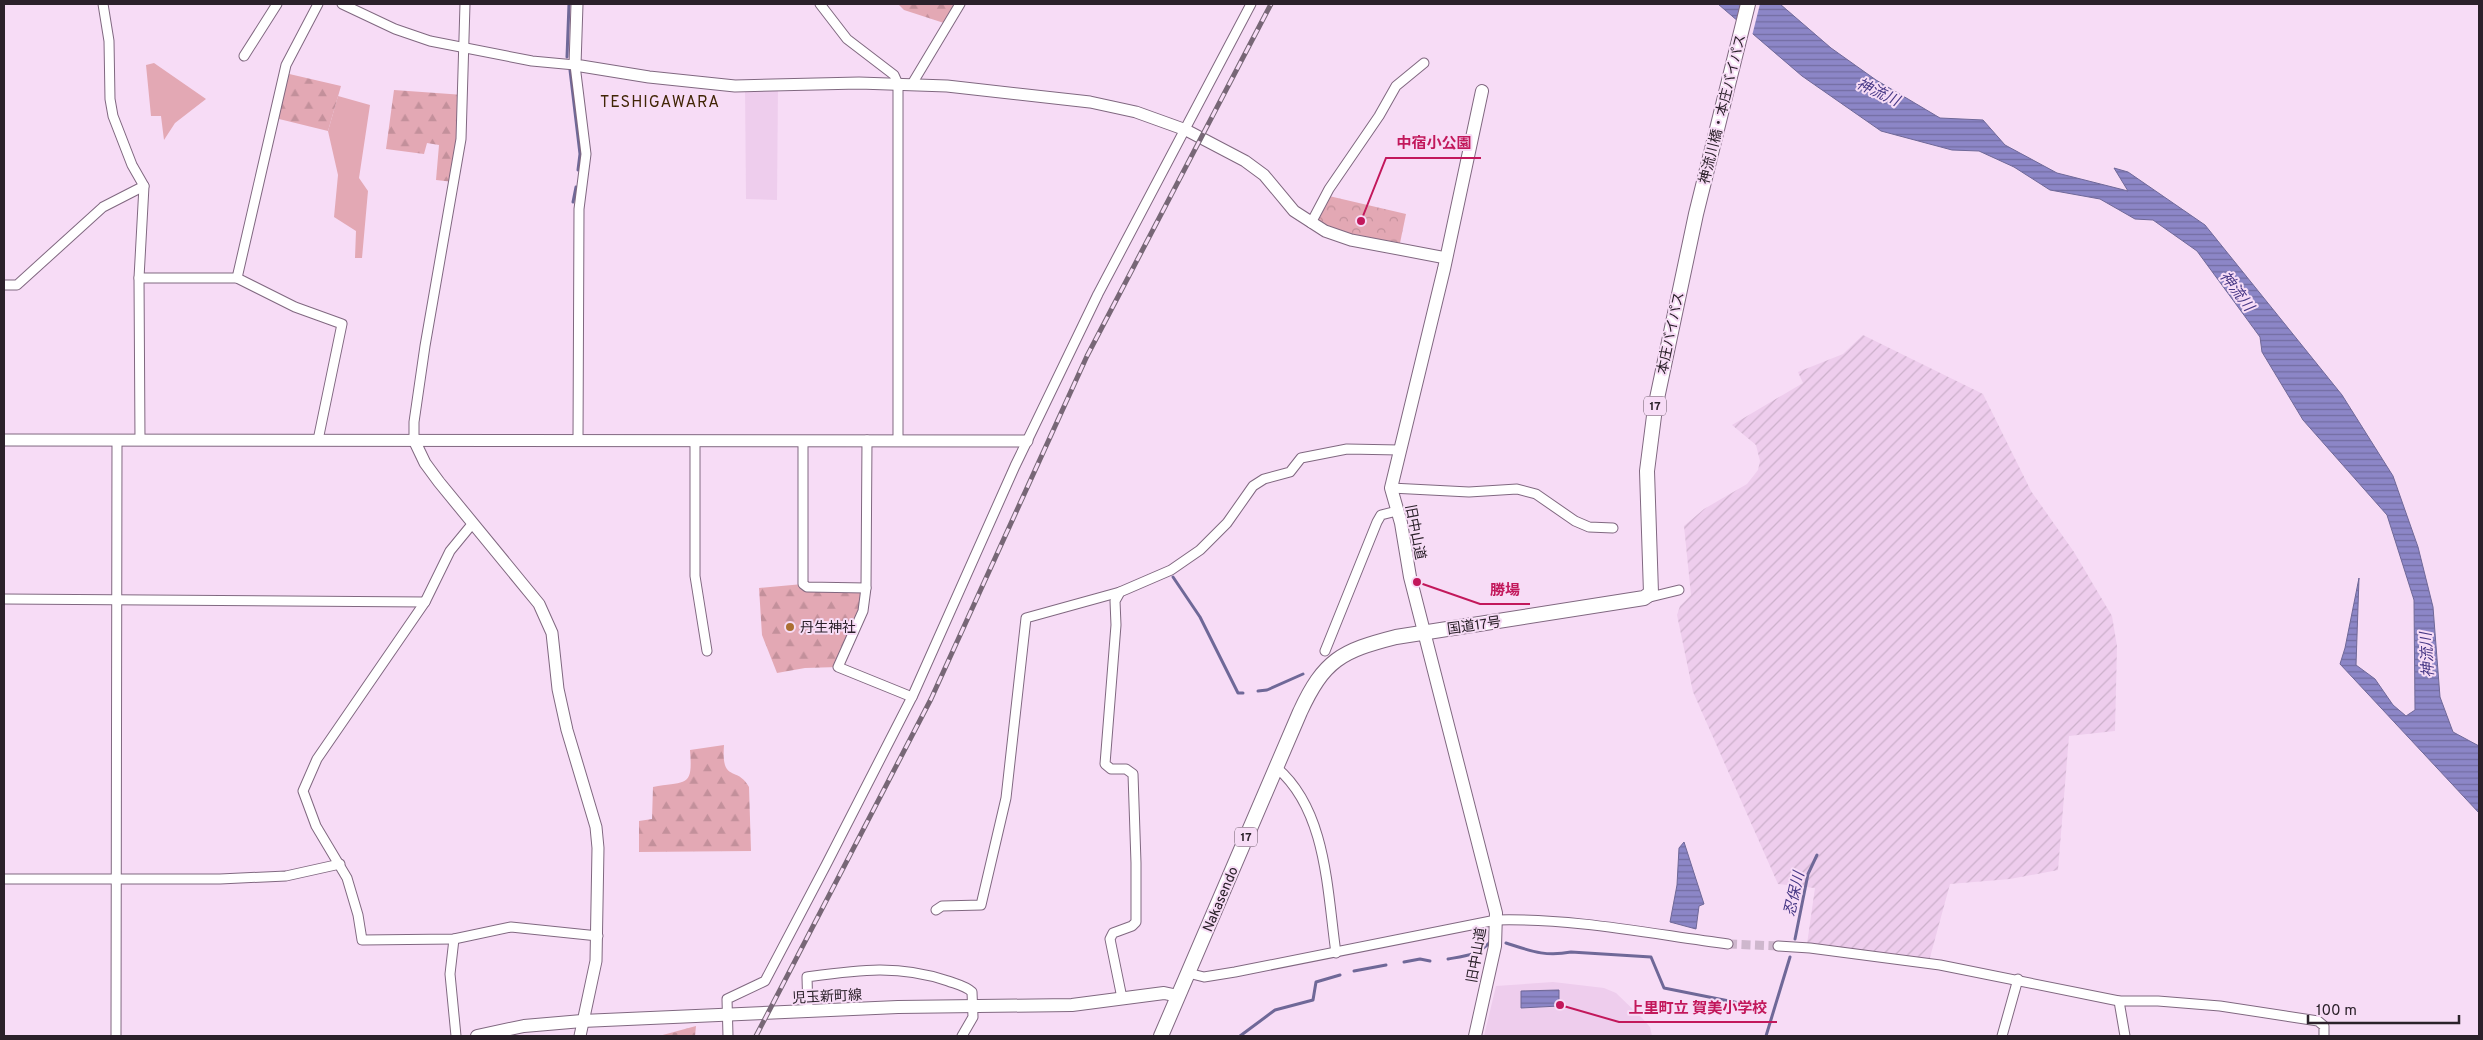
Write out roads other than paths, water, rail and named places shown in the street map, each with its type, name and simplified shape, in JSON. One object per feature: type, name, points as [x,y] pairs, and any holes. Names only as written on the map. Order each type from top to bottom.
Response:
[{"type":"highway","name":"神流川橋・本庄バイパス","points":[[1696,214],[1748,4]]},
{"type":"highway","name":"本庄バイパス","points":[[1644,598],[1652,590],[1648,543],[1647,471],[1655,408],[1696,214]]},
{"type":"highway","name":"国道17号","points":[[1316,680],[1334,661],[1365,645],[1425,632],[1644,598]]},
{"type":"highway","name":"Nakasendo","points":[[1161,1036],[1316,680]]},
{"type":"main road","name":"旧中山道","points":[[1475,1036],[1493,958],[1496,920],[1410,577],[1392,488],[1399,450],[1446,258],[1482,91]]},
{"type":"main road","name":"児玉新町線","points":[[479,1036],[524,1026],[582,1022],[973,1006],[1072,1005],[1164,993],[1178,996]]},
{"type":"street","points":[[103,4],[109,41],[110,99],[113,116],[132,165],[144,186],[139,278],[140,440]]},
{"type":"street","points":[[244,56],[277,4]]},
{"type":"street","points":[[237,278],[286,65],[318,4]]},
{"type":"street","points":[[342,4],[395,29],[465,49],[532,61],[649,77],[728,86],[912,84],[1090,102],[1136,112],[1186,130],[1245,161],[1264,175],[1294,211],[1325,231],[1352,240],[1446,258]]},
{"type":"street","points":[[466,4],[461,140],[424,346],[414,422],[414,440],[425,463],[539,604],[552,633],[558,689],[567,730],[596,827],[598,848],[598,936],[596,961],[580,1036]]},
{"type":"street","points":[[577,4],[575,66],[586,154],[579,209],[578,441]]},
{"type":"street","points":[[820,4],[847,39],[894,75],[898,84],[898,441]]},
{"type":"street","points":[[912,84],[960,4]]},
{"type":"street","points":[[728,1036],[727,1015],[729,997],[762,983],[767,978],[912,697],[1027,441],[1153,186],[1186,130],[1251,4]]},
{"type":"street","points":[[1311,223],[1329,189],[1379,116],[1396,86],[1424,63]]},
{"type":"street","points":[[4,285],[16,285],[103,207],[144,186]]},
{"type":"street","points":[[139,278],[237,278],[295,307],[342,324],[318,440]]},
{"type":"street","points":[[4,440],[1027,441]]},
{"type":"street","points":[[116,1036],[117,440]]},
{"type":"street","points":[[867,440],[866,588],[863,611],[838,667],[912,697]]},
{"type":"street","points":[[695,441],[694,576],[707,652]]},
{"type":"street","points":[[803,441],[803,584],[806,586],[866,588]]},
{"type":"street","points":[[936,910],[942,906],[981,905],[1006,798],[1026,618],[1120,592],[1171,570],[1200,550],[1227,523],[1253,486],[1264,479],[1290,472],[1305,456],[1347,450],[1399,450]]},
{"type":"street","points":[[1392,488],[1469,492],[1517,489],[1536,494],[1575,521],[1589,527],[1613,528]]},
{"type":"street","points":[[1325,651],[1377,522],[1381,515],[1397,511]]},
{"type":"street","points":[[473,523],[450,551],[425,602],[317,759],[303,791],[316,826],[347,878],[358,915],[362,940],[454,940],[511,927],[598,936]]},
{"type":"street","points":[[1644,598],[1680,590]]},
{"type":"street","points":[[1120,592],[1115,601],[1116,625],[1105,762],[1108,768],[1129,770],[1133,777],[1136,919],[1133,925],[1113,933],[1110,939],[1122,998]]},
{"type":"street","points":[[4,600],[116,599],[425,602]]},
{"type":"street","points":[[1277,768],[1293,784],[1312,819],[1323,860],[1336,952]]},
{"type":"street","points":[[4,879],[286,876],[340,864]]},
{"type":"street","points":[[1188,973],[1199,976],[1216,975],[1496,920],[1524,919],[1588,924],[1728,944]]},
{"type":"street","points":[[454,940],[450,974],[456,1036]]},
{"type":"street","points":[[1778,946],[1810,948],[1940,965],[2018,979],[2119,1001],[2166,1001],[2220,1006],[2318,1021],[2324,1026],[2324,1036]]},
{"type":"street","points":[[808,1012],[807,977],[866,969],[910,970],[939,978],[970,990],[973,995],[973,1016],[962,1036]]},
{"type":"street","points":[[2002,1036],[2018,979]]},
{"type":"street","points":[[2119,1001],[2125,1036]]},
{"type":"water","name":"神流川","points":[[1718,4],[1780,4],[1831,48],[1876,80],[1940,118],[1983,120],[2005,145],[2057,173],[2128,191],[2114,168],[2128,172],[2205,225],[2342,395],[2393,476],[2418,547],[2433,607],[2440,697],[2453,732],[2479,746],[2479,813],[2340,664],[2359,578],[2356,665],[2375,679],[2393,705],[2406,716],[2415,710],[2414,600],[2387,515],[2303,420],[2262,352],[2260,337],[2197,251],[2153,220],[2135,219],[2100,199],[2050,190],[2014,167],[1979,151],[1952,150],[1881,131],[1802,76]]},
{"type":"water","points":[[1684,842],[1704,904],[1699,906],[1696,929],[1670,922],[1677,885],[1679,848]]},
{"type":"water","points":[[1559,990],[1559,1006],[1521,1008],[1521,991]]},
{"type":"waterway","points":[[567,57],[569,4]]},
{"type":"waterway","points":[[570,70],[580,154],[578,170]]},
{"type":"waterway","points":[[573,202],[576,187]]},
{"type":"waterway","points":[[1173,577],[1200,617],[1238,693],[1243,693]]},
{"type":"waterway","points":[[1258,691],[1267,690],[1303,674]]},
{"type":"waterway","name":"忍保川","points":[[1795,939],[1808,874],[1817,855]]},
{"type":"waterway","points":[[1448,959],[1477,952],[1491,941]]},
{"type":"waterway","points":[[1506,943],[1531,951],[1553,954],[1571,952],[1651,957],[1664,988],[1754,1006]]},
{"type":"waterway","name":"忍保川","points":[[1766,1036],[1790,957]]},
{"type":"waterway","points":[[1404,962],[1420,959],[1430,961]]},
{"type":"waterway","points":[[1354,971],[1386,965]]},
{"type":"waterway","points":[[1240,1036],[1275,1010],[1313,1000],[1316,982],[1340,975]]},
{"type":"tunnel","points":[[1728,944],[1778,946]]},
{"type":"railway","points":[[756,1036],[931,699],[1087,356],[1271,4]]},
{"type":"place","name":"中宿小公園","points":[[1361,221]]},
{"type":"place","name":"勝場","points":[[1417,582]]},
{"type":"place","name":"丹生神社","points":[[790,627]]},
{"type":"place","name":"上里町立 賀美小学校","points":[[1560,1005]]},
{"type":"district","name":"TESHIGAWARA","points":[[660,101]]}]
